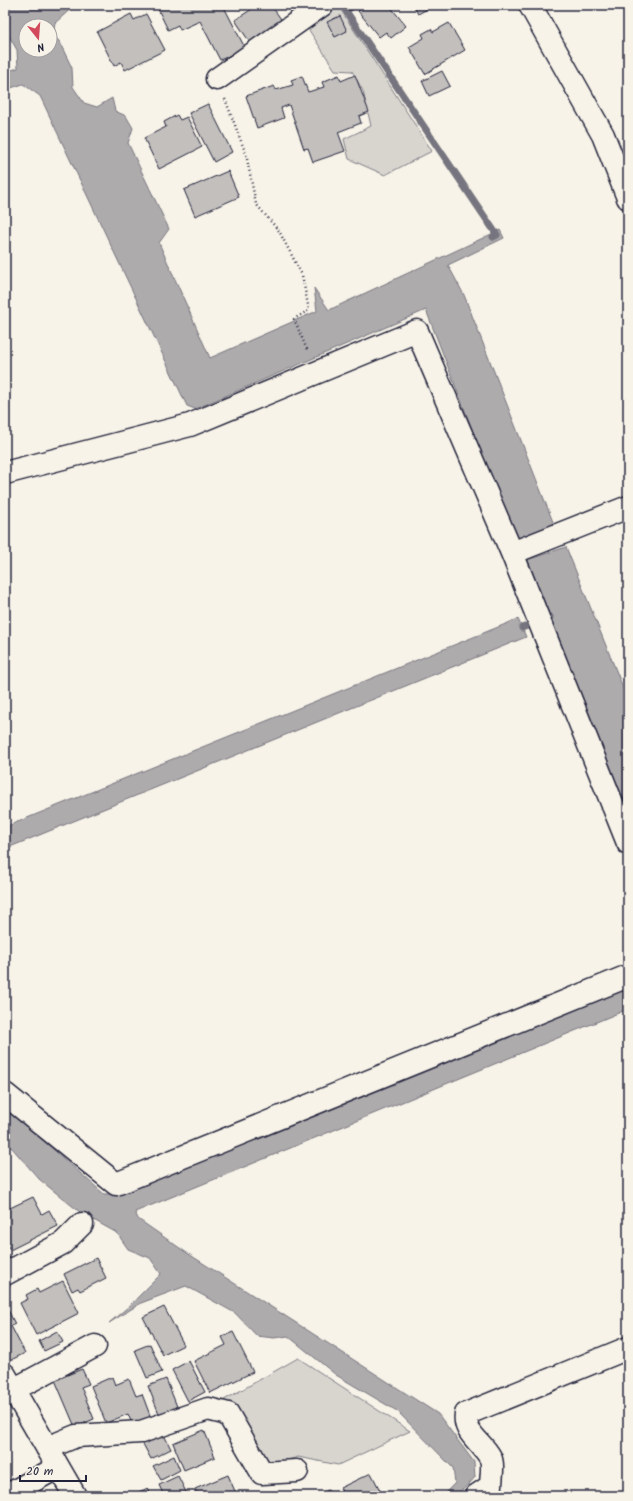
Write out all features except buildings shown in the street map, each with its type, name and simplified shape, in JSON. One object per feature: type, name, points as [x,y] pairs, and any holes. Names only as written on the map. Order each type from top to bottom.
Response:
[{"type":"street","points":[[217,79],[300,11],[322,5]]},
{"type":"street","points":[[530,5],[603,135],[628,198]]},
{"type":"street","points":[[5,473],[190,425],[417,331],[530,546],[539,622],[628,843]]},
{"type":"street","points":[[530,546],[628,507]]},
{"type":"street","points":[[5,1094],[116,1184],[628,976]]},
{"type":"street","points":[[5,1274],[63,1243],[82,1224]]},
{"type":"street","points":[[75,1496],[9,1382],[95,1346]]},
{"type":"street","points":[[476,1496],[491,1486],[491,1458],[468,1430],[465,1422],[466,1414],[628,1348]]},
{"type":"street","points":[[47,1448],[76,1436],[141,1432],[208,1409],[228,1414],[262,1473],[297,1471]]},
{"type":"street","points":[[6,1496],[58,1467]]},
{"type":"path","points":[[217,79],[246,154],[256,204],[280,231],[302,275],[308,310],[294,319],[317,372]]},
{"type":"shaded area","points":[[5,5],[75,5],[58,20],[58,18],[18,18],[18,58],[58,58],[58,40],[72,68],[73,87],[84,103],[97,107],[112,98],[115,111],[126,116],[133,128],[128,143],[169,229],[159,243],[210,358],[317,311],[314,288],[329,310],[500,230],[504,238],[448,265],[464,295],[555,527],[519,540],[513,535],[426,310],[195,409],[187,406],[40,96],[23,84],[5,90],[5,72],[18,68],[17,50],[5,29]]},
{"type":"shaded area","points":[[339,7],[432,151],[385,175],[349,159],[344,139],[371,126],[363,91],[352,71],[335,70],[307,27]]},
{"type":"shaded area","points":[[566,547],[628,700],[628,811],[527,560]]},
{"type":"shaded area","points":[[518,619],[526,637],[5,849],[5,827]]},
{"type":"shaded area","points":[[628,982],[628,1009],[135,1212],[138,1219],[184,1251],[438,1414],[474,1462],[475,1477],[465,1488],[453,1495],[442,1496],[455,1483],[453,1468],[397,1411],[336,1375],[288,1336],[274,1338],[257,1336],[235,1313],[186,1286],[141,1303],[109,1323],[128,1307],[161,1274],[150,1258],[128,1249],[117,1233],[81,1213],[39,1179],[5,1142],[5,1107],[104,1194],[116,1194]]},
{"type":"shaded area","points":[[298,1358],[410,1431],[338,1465],[298,1457],[268,1466],[224,1400]]},
{"type":"waterway","points":[[354,5],[346,11],[497,235],[493,237]]},
{"type":"waterway","points":[[522,628],[550,617]]}]
